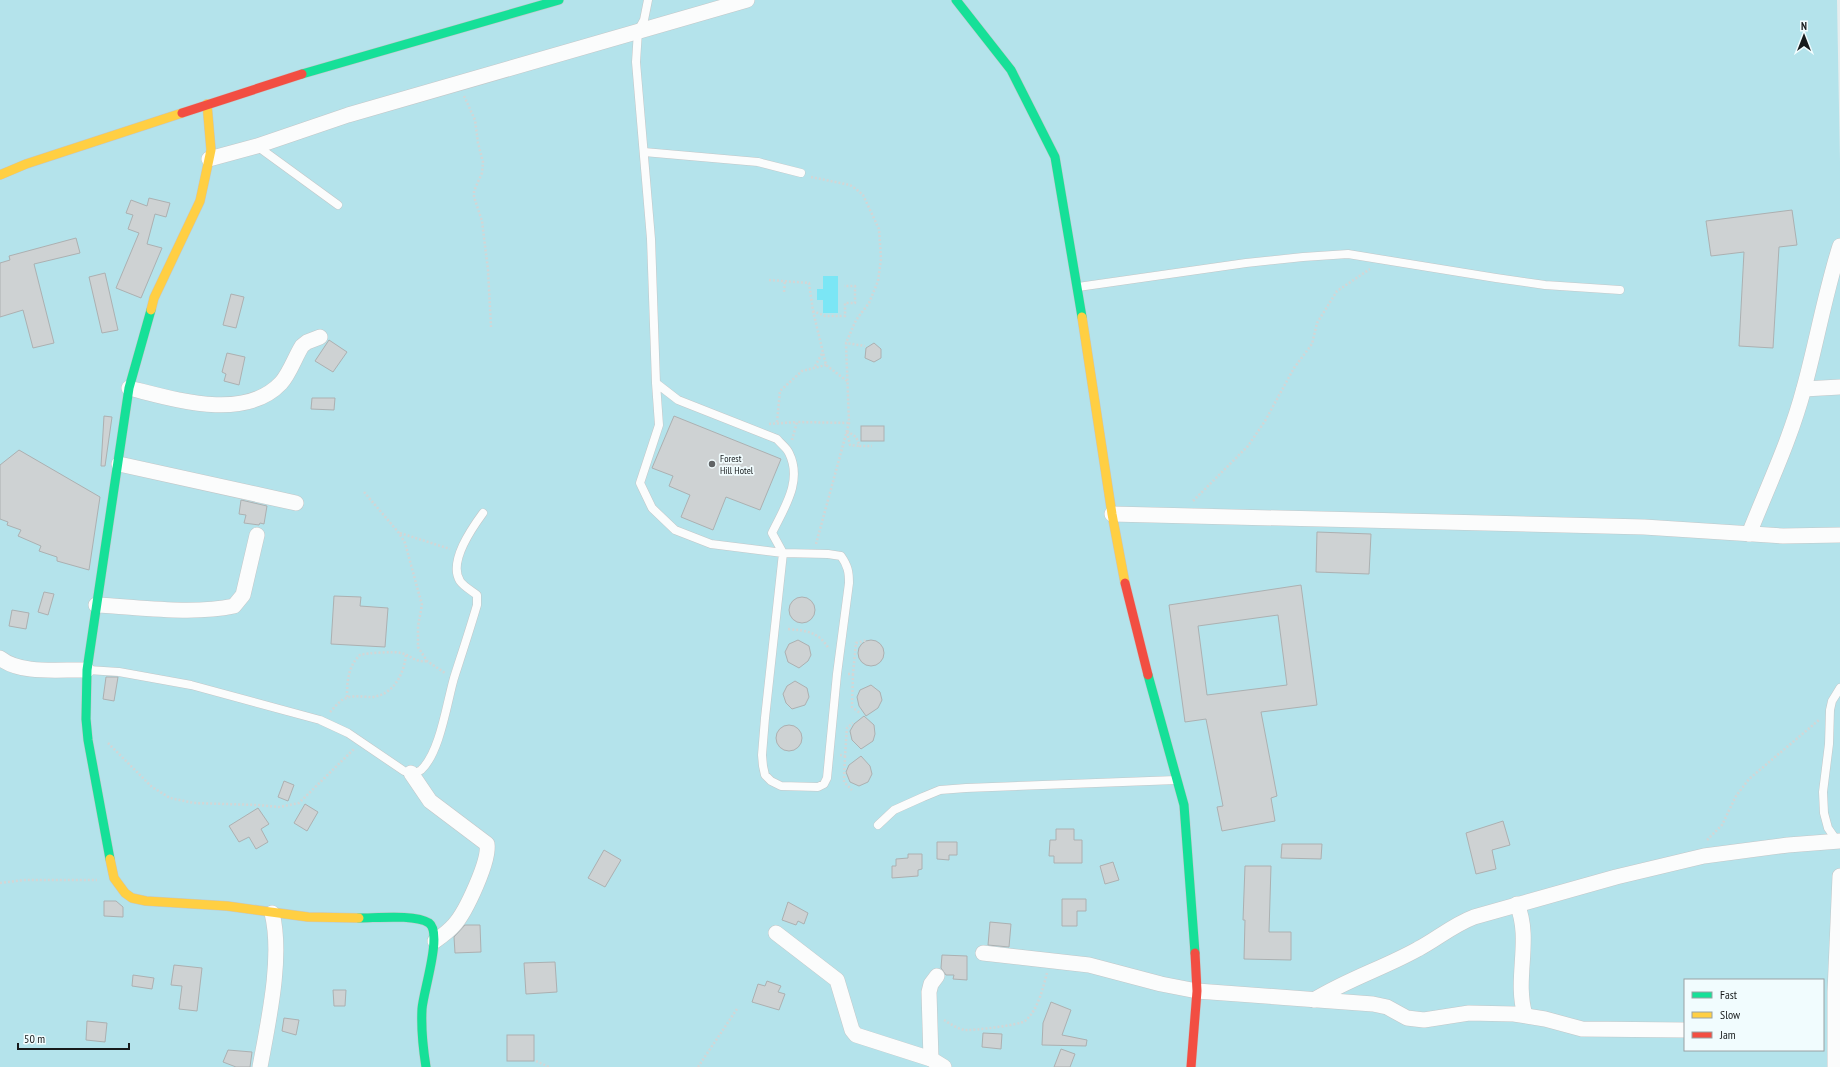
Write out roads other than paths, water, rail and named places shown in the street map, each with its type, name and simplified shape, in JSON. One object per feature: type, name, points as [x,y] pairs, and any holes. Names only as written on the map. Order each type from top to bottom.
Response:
[{"type":"main road","points":[[0,175],[26,164],[269,84],[559,0]]},
{"type":"main road","points":[[956,0],[1010,70],[1028,102],[1055,157],[1077,287],[1112,514],[1136,634],[1184,805],[1198,991],[1191,1067]]},
{"type":"main road","points":[[207,104],[211,150],[200,200],[154,298],[129,388],[119,464],[87,670],[86,712],[88,740],[114,878],[125,893],[132,898],[146,901],[227,906],[308,917],[419,920],[430,924],[434,928],[435,941],[427,974],[422,1010],[422,1034],[426,1067]]},
{"type":"street","points":[[209,159],[257,146],[348,115],[747,0]]},
{"type":"street","points":[[1749,534],[1793,423],[1804,390],[1831,273],[1840,246]]},
{"type":"street","points":[[129,388],[178,400],[233,405],[250,402],[268,395],[282,382],[302,346],[307,342],[320,337]]},
{"type":"street","points":[[1804,390],[1840,387]]},
{"type":"street","points":[[119,464],[296,503]]},
{"type":"street","points":[[1112,514],[1644,527],[1783,536],[1840,535]]},
{"type":"street","points":[[96,605],[186,609],[223,608],[234,606],[243,595],[257,535]]},
{"type":"street","points":[[0,658],[5,662],[22,668],[87,670]]},
{"type":"street","points":[[411,773],[430,801],[487,844],[488,851],[484,865],[460,917],[454,925],[435,941]]},
{"type":"street","points":[[1314,1000],[1349,980],[1418,949],[1463,921],[1518,904],[1616,876],[1704,856],[1781,846],[1838,841]]},
{"type":"street","points":[[1835,1067],[1833,1043],[1840,876]]},
{"type":"street","points":[[1518,904],[1524,923],[1521,996],[1525,1015]]},
{"type":"street","points":[[260,1067],[271,1002],[275,956],[276,928],[272,913]]},
{"type":"street","points":[[776,933],[837,980],[852,1030],[856,1035],[931,1059],[944,1067]]},
{"type":"street","points":[[983,952],[1089,965],[1161,984],[1198,991],[1373,1004],[1387,1007],[1407,1018],[1424,1020],[1469,1013],[1525,1015],[1582,1029],[1684,1030]]},
{"type":"street","points":[[931,1059],[929,1013],[931,984],[937,976]]},
{"type":"lane","points":[[648,0],[644,20],[638,31],[636,62],[651,239],[656,383],[659,425],[640,483],[652,508],[675,530],[711,544],[783,553],[828,554],[841,556],[849,572],[839,651],[827,778],[824,784],[818,787],[800,788],[781,786],[771,782],[765,775],[762,755],[771,653],[783,553],[772,533],[787,503],[794,483],[793,463],[789,452],[777,439],[678,400],[656,383]]},
{"type":"lane","points":[[257,146],[338,205]]},
{"type":"lane","points":[[644,152],[758,162],[801,173]]},
{"type":"lane","points":[[1077,287],[1246,263],[1330,254],[1348,254],[1538,284],[1620,290]]},
{"type":"lane","points":[[87,670],[119,672],[191,685],[320,720],[348,733],[398,768],[411,773],[422,769],[435,749],[454,678],[477,604],[477,595],[461,582],[457,573],[457,563],[472,527],[483,513]]},
{"type":"lane","points":[[1838,841],[1828,828],[1824,813],[1823,792],[1829,744],[1830,710],[1832,701],[1840,688]]},
{"type":"lane","points":[[878,825],[894,810],[940,790],[1177,780]]},
{"type":"water","points":[[823,276],[838,276],[838,313],[823,313],[823,300],[817,300],[817,289],[823,289]]},
{"type":"place","name":"Forest Hill Hotel","points":[[712,464]]}]
